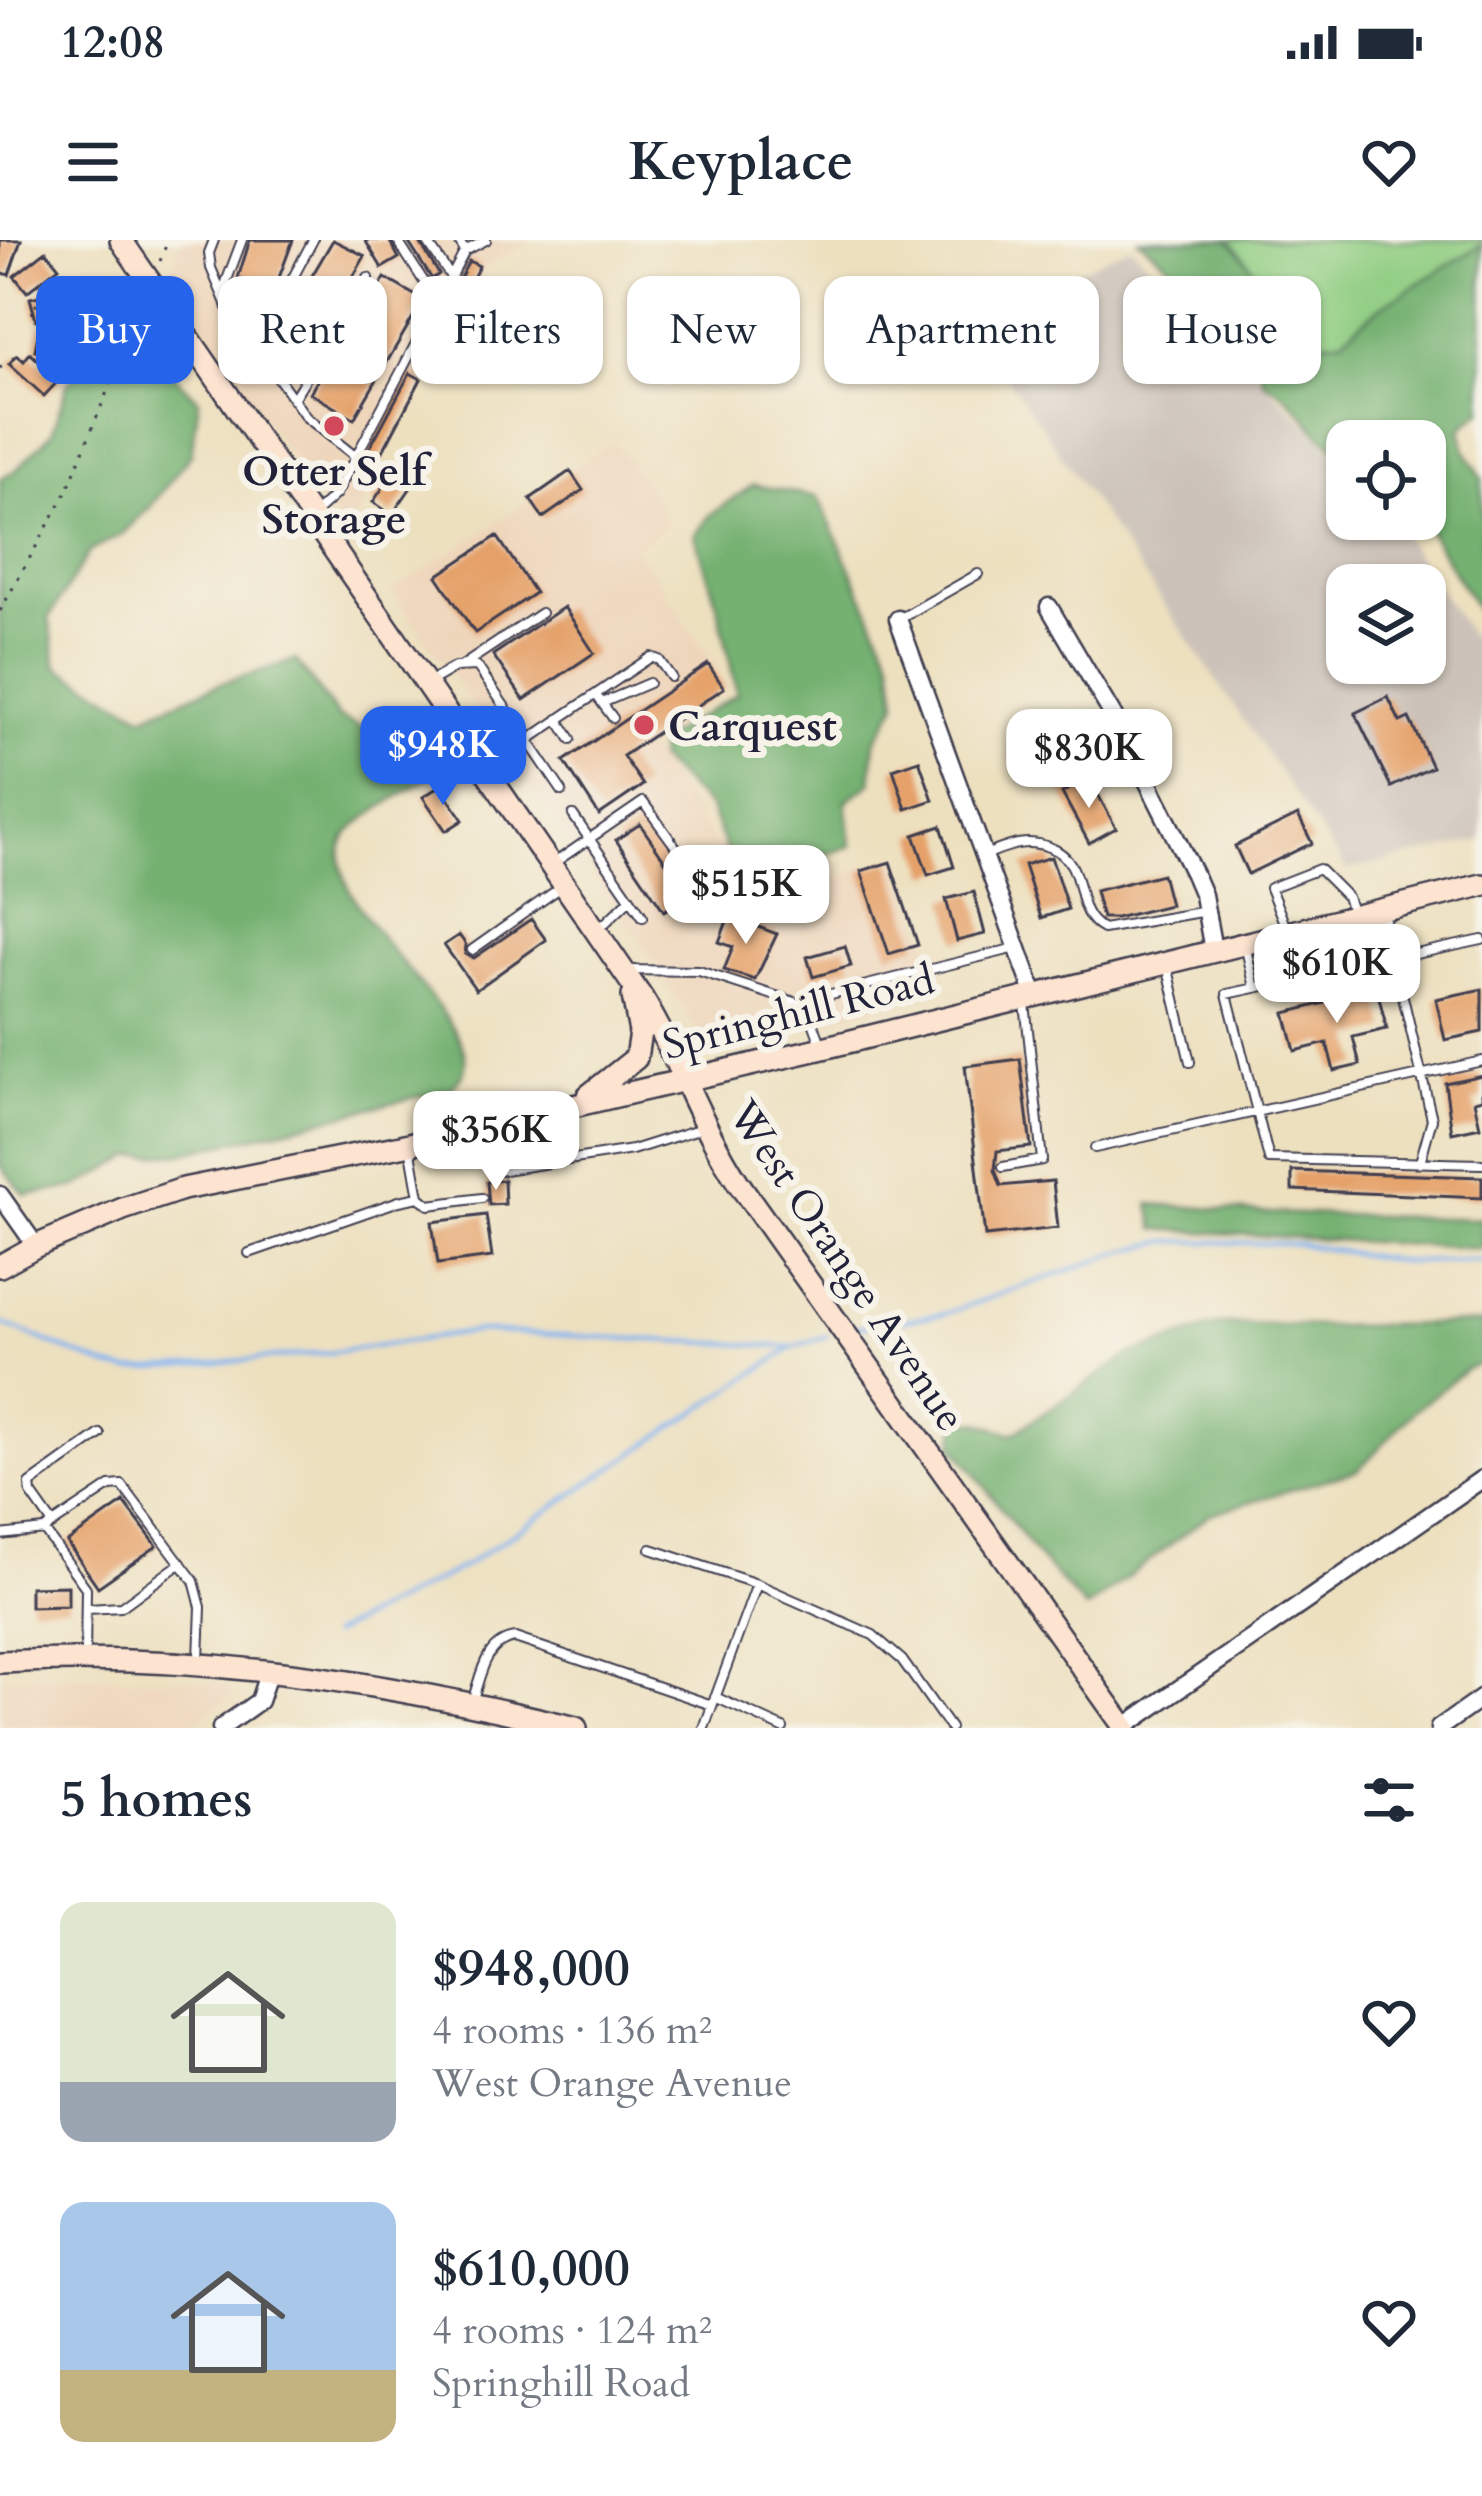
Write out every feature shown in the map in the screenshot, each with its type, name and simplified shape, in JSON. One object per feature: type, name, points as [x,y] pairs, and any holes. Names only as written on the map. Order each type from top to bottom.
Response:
[{"type":"main road","name":"West Orange Avenue","points":[[121,240],[149,263],[150,276]]},
{"type":"main road","name":"West Orange Avenue","points":[[194,359],[311,516],[597,931],[657,1023],[704,1128],[1124,1727]]},
{"type":"main road","name":"Springhill Road","points":[[0,1266],[36,1246],[183,1189],[410,1144],[823,1048],[1482,884]]},
{"type":"main road","points":[[572,1106],[636,1058],[639,1020],[623,970]]},
{"type":"main road","points":[[0,1662],[85,1660],[269,1671],[338,1679],[576,1728]]},
{"type":"street","points":[[1049,607],[1121,729],[1194,874],[1213,950]]},
{"type":"street","points":[[898,620],[1018,948],[1029,994]]},
{"type":"street","points":[[0,1195],[36,1246]]},
{"type":"street","points":[[1124,1727],[1482,1480]]},
{"type":"street","points":[[221,1728],[259,1701],[269,1671]]},
{"type":"street","points":[[1439,1728],[1482,1698]]},
{"type":"lane","points":[[214,240],[209,253],[218,286]]},
{"type":"lane","points":[[228,276],[242,240]]},
{"type":"lane","points":[[294,276],[313,240]]},
{"type":"lane","points":[[397,240],[420,276]]},
{"type":"lane","points":[[426,240],[451,276]]},
{"type":"lane","points":[[458,240],[465,251]]},
{"type":"lane","points":[[452,276],[465,251],[486,240]]},
{"type":"lane","points":[[311,516],[336,494],[411,352]]},
{"type":"lane","points":[[282,384],[306,417],[356,457]]},
{"type":"lane","points":[[293,399],[302,384]]},
{"type":"lane","points":[[898,620],[978,574]]},
{"type":"lane","points":[[427,684],[541,613]]},
{"type":"lane","points":[[599,699],[651,657],[671,677]]},
{"type":"lane","points":[[461,667],[476,667],[562,791]]},
{"type":"lane","points":[[485,769],[558,719],[649,683]]},
{"type":"lane","points":[[599,699],[613,718]]},
{"type":"lane","points":[[558,719],[571,739]]},
{"type":"lane","points":[[551,865],[643,802],[702,883]]},
{"type":"lane","points":[[573,815],[643,917]]},
{"type":"lane","points":[[984,855],[1020,842],[1064,853],[1072,862],[1086,913],[1103,929],[1206,911]]},
{"type":"lane","points":[[1287,932],[1270,888],[1319,869],[1347,897],[1353,916]]},
{"type":"lane","points":[[472,950],[565,885]]},
{"type":"lane","points":[[597,931],[631,899]]},
{"type":"lane","points":[[1382,909],[1432,1120],[1420,1162]]},
{"type":"lane","points":[[1482,940],[1227,994],[1269,1159],[1482,1164]]},
{"type":"lane","points":[[1244,942],[1255,988]]},
{"type":"lane","points":[[623,970],[699,971],[807,1006],[826,995],[1018,948]]},
{"type":"lane","points":[[1166,961],[1190,1062]]},
{"type":"lane","points":[[1003,1167],[1042,1160],[1029,994]]},
{"type":"lane","points":[[807,1006],[823,1048]]},
{"type":"lane","points":[[1095,1148],[1482,1061]]},
{"type":"lane","points":[[504,1122],[515,1168]]},
{"type":"lane","points":[[498,1171],[632,1150],[704,1128]]},
{"type":"lane","points":[[410,1144],[419,1197],[429,1204],[482,1198]]},
{"type":"lane","points":[[249,1252],[419,1197]]},
{"type":"lane","points":[[85,1660],[86,1588],[48,1527],[30,1484],[100,1434]]},
{"type":"lane","points":[[0,1535],[48,1527],[110,1486],[122,1485],[194,1582],[201,1607],[198,1665]]},
{"type":"lane","points":[[651,1549],[758,1584],[873,1635],[902,1660],[950,1728]]},
{"type":"lane","points":[[88,1610],[121,1607],[181,1563]]},
{"type":"lane","points":[[704,1728],[758,1584]]},
{"type":"lane","points":[[471,1704],[490,1651],[498,1642],[515,1638],[714,1701],[782,1728]]},
{"type":"path","points":[[149,263],[168,240]]},
{"type":"path","points":[[33,314],[31,306],[36,305]]},
{"type":"path","points":[[12,358],[17,354],[24,360]]},
{"type":"path","points":[[0,366],[3,373]]},
{"type":"path","points":[[0,611],[66,493],[115,384]]},
{"type":"shaded area","points":[[181,240],[533,240],[488,265],[482,276],[411,276],[411,384],[423,384],[376,470],[381,474],[344,535],[240,384],[387,384],[387,276],[218,276],[218,351],[194,316],[194,276],[167,276]]},
{"type":"shaded area","points":[[1131,246],[1160,276],[1123,276],[1123,384],[1266,384],[1326,445],[1326,540],[1406,540],[1422,564],[1326,564],[1326,684],[1446,684],[1446,600],[1482,654],[1482,840],[1347,870],[1012,384],[1099,384],[1099,276],[1068,276]]},
{"type":"shaded area","points":[[613,440],[652,493],[668,525],[636,547],[729,688],[647,745],[760,907],[895,856],[945,989],[707,1047],[634,933],[391,591]]},
{"type":"shaded area","points":[[0,1679],[192,1679],[228,1685],[232,1696],[186,1728],[0,1728]]},
{"type":"green space","points":[[1139,240],[1229,240],[1259,276],[1183,276]]},
{"type":"green space","points":[[1225,240],[1482,240],[1482,274],[1325,381],[1321,375],[1321,276],[1251,276]]},
{"type":"green space","points":[[1482,245],[1482,411],[1461,428],[1465,449],[1482,479],[1482,619],[1435,540],[1446,540],[1446,420],[1326,420],[1326,440],[1267,384],[1321,384],[1321,342],[1342,339],[1380,307]]},
{"type":"green space","points":[[183,384],[199,400],[191,454],[122,534],[89,552],[49,618],[57,667],[144,716],[219,684],[296,660],[339,718],[370,731],[403,720],[433,743],[440,770],[355,827],[340,857],[347,884],[364,914],[456,1033],[465,1067],[450,1089],[184,1153],[132,1156],[77,1187],[25,1195],[0,1165],[0,479],[16,470],[52,433],[67,385]]},
{"type":"green space","points":[[753,485],[818,497],[892,660],[897,703],[875,742],[871,783],[846,801],[851,846],[787,868],[767,892],[737,879],[710,808],[659,760],[658,742],[737,694],[718,607],[695,535],[710,515]]},
{"type":"green space","points":[[1150,1204],[1269,1213],[1482,1219],[1482,1249],[1155,1229]]},
{"type":"green space","points":[[1482,1323],[1482,1363],[1466,1369],[1415,1410],[1358,1470],[1210,1514],[1086,1609],[1036,1554],[954,1446],[957,1421],[979,1422],[1013,1434],[1129,1355],[1220,1324]]},
{"type":"building","points":[[0,240],[21,240],[9,275],[0,272]]},
{"type":"building","points":[[250,240],[293,240],[280,276],[239,276]]},
{"type":"building","points":[[333,240],[365,256],[354,276],[312,276]]},
{"type":"building","points":[[365,240],[389,240],[399,258],[382,268]]},
{"type":"building","points":[[407,240],[418,240],[439,274],[430,276]]},
{"type":"building","points":[[46,251],[59,267],[47,276],[36,276],[36,285],[27,292],[14,276]]},
{"type":"building","points":[[469,261],[479,266],[474,276],[461,276]]},
{"type":"building","points":[[387,279],[411,293],[411,321],[387,362]]},
{"type":"building","points":[[30,353],[36,359],[36,384],[55,384],[44,396],[9,364],[17,355],[24,361]]},
{"type":"building","points":[[411,374],[411,384],[418,384],[373,470],[361,464]]},
{"type":"building","points":[[315,384],[374,384],[354,419],[310,393]]},
{"type":"building","points":[[570,471],[583,490],[543,518],[530,499]]},
{"type":"building","points":[[393,473],[412,486],[392,515],[373,502]]},
{"type":"building","points":[[497,536],[535,593],[475,633],[437,576]]},
{"type":"building","points":[[564,607],[594,653],[524,700],[493,655]]},
{"type":"building","name":"Carquest","points":[[708,664],[724,688],[623,756],[643,785],[599,815],[564,761]]},
{"type":"building","points":[[1388,697],[1400,722],[1409,718],[1432,767],[1391,787],[1355,713]]},
{"type":"building","points":[[919,760],[933,800],[906,809],[893,769]]},
{"type":"building","points":[[1089,778],[1116,828],[1089,843],[1062,793]]},
{"type":"building","points":[[440,786],[463,820],[446,831],[423,797]]},
{"type":"building","points":[[1298,815],[1312,843],[1248,874],[1235,846]]},
{"type":"building","points":[[640,824],[688,895],[664,911],[616,840]]},
{"type":"building","points":[[941,826],[954,867],[928,875],[914,835]]},
{"type":"building","points":[[1051,857],[1068,909],[1041,918],[1024,865]]},
{"type":"building","points":[[890,862],[918,945],[889,954],[861,871]]},
{"type":"building","points":[[1162,874],[1170,905],[1102,918],[1095,891]]},
{"type":"building","points":[[974,892],[985,934],[957,941],[946,899]]},
{"type":"building","points":[[729,916],[777,934],[755,980],[724,970],[733,947],[719,942]]},
{"type":"building","points":[[531,919],[546,940],[476,990],[444,945],[459,935],[466,945],[465,954],[474,958]]},
{"type":"building","points":[[845,946],[851,966],[813,977],[807,957]]},
{"type":"building","points":[[1482,989],[1482,1032],[1445,1040],[1436,999]]},
{"type":"building","points":[[1377,990],[1387,1029],[1353,1037],[1360,1065],[1334,1071],[1327,1043],[1295,1051],[1285,1013]]},
{"type":"building","points":[[1020,1059],[1031,1147],[997,1151],[995,1170],[1001,1186],[1053,1181],[1058,1228],[985,1236],[965,1066]]},
{"type":"building","points":[[1482,1075],[1482,1099],[1474,1101],[1480,1127],[1452,1133],[1445,1083]]},
{"type":"building","points":[[1292,1171],[1482,1177],[1482,1198],[1292,1190]]},
{"type":"building","points":[[504,1180],[505,1204],[489,1205],[487,1182]]},
{"type":"building","points":[[486,1215],[492,1257],[438,1264],[432,1222]]},
{"type":"building","points":[[124,1502],[157,1546],[98,1587],[67,1542]]},
{"type":"building","points":[[68,1586],[68,1606],[30,1607],[30,1587]]},
{"type":"waterway","points":[[856,1327],[944,1314],[1118,1253],[1167,1241],[1298,1244],[1405,1262],[1482,1261]]},
{"type":"waterway","points":[[0,1323],[128,1371],[327,1353],[479,1331],[793,1347],[827,1336]]},
{"type":"waterway","points":[[331,1635],[463,1567],[789,1350]]},
{"type":"place","name":"Otter Self Storage","points":[[334,426]]},
{"type":"place","name":"Carquest","points":[[644,725]]}]
